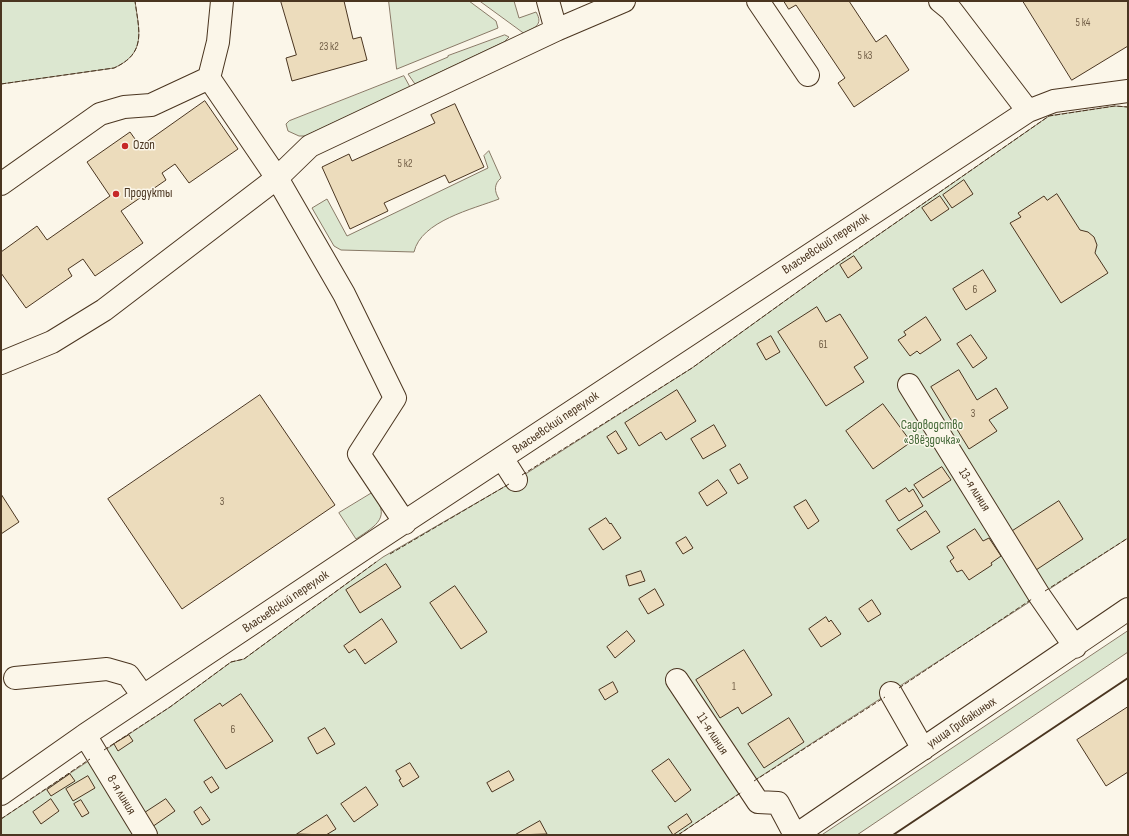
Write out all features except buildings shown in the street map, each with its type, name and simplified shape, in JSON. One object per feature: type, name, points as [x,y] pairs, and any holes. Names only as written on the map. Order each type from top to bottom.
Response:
[{"type":"street","points":[[222,1],[218,42],[209,78],[277,178],[344,294],[395,398],[359,454],[405,523]]},
{"type":"street","points":[[548,1],[556,30]]},
{"type":"street","points":[[1,363],[52,342],[104,310],[277,178],[310,146],[556,30],[624,1]]},
{"type":"street","points":[[758,1],[808,75]]},
{"type":"street","points":[[940,1],[951,10],[1028,111]]},
{"type":"street","points":[[1,184],[100,114],[124,107],[151,105],[209,78]]},
{"type":"street","name":"Власьевский переулок","points":[[1,794],[143,696],[379,550],[405,523],[1028,111],[1054,101],[1128,91]]},
{"type":"street","name":"13-я линия","points":[[909,385],[1039,595],[1075,647]]},
{"type":"street","points":[[502,458],[516,480]]},
{"type":"street","name":"улица Грибакиных","points":[[795,835],[1128,610]]},
{"type":"street","points":[[14,678],[107,669],[128,675],[143,696]]},
{"type":"street","name":"11-я линия","points":[[677,680],[758,802],[778,803],[795,835]]},
{"type":"street","points":[[891,693],[923,749]]},
{"type":"street","name":"8-я линия","points":[[85,735],[146,835]]},
{"type":"green space","points":[[1,1],[135,1],[139,31],[136,48],[125,62],[114,68],[1,84]]},
{"type":"green space","points":[[389,1],[469,1],[496,21],[498,28],[397,69]]},
{"type":"green space","points":[[480,1],[514,1],[519,18],[536,12],[539,20],[537,26],[524,33]]},
{"type":"green space","points":[[505,35],[509,37],[504,42],[415,84],[408,74],[448,56]]},
{"type":"green space","points":[[404,76],[410,87],[305,136],[299,136],[288,131],[286,124],[289,121]]},
{"type":"green space","name":"Садоводство «Звёздочка»","points":[[1115,106],[1128,107],[1128,538],[752,782],[753,784],[678,835],[1,835],[1,819],[170,707],[231,662],[244,659],[383,557],[516,480],[692,368],[825,272],[1049,116]]},
{"type":"green space","points":[[489,151],[501,178],[497,183],[496,188],[496,193],[499,199],[463,212],[437,224],[419,241],[414,252],[341,250],[334,246],[312,208],[327,199],[347,236],[488,168],[484,156]]},
{"type":"green space","points":[[372,493],[381,508],[379,520],[376,525],[356,539],[339,513]]},
{"type":"green space","points":[[1128,631],[1128,652],[857,835],[822,835]]},
{"type":"fence","points":[[1,84],[114,68],[125,62],[132,55],[138,40],[139,31],[135,1]]},
{"type":"fence","points":[[522,475],[692,368],[825,272],[1049,116],[1115,106],[1128,107]]},
{"type":"fence","points":[[390,554],[509,484]]},
{"type":"fence","points":[[1045,591],[1128,538]]},
{"type":"fence","points":[[104,750],[170,707],[231,662],[244,659],[376,562]]},
{"type":"fence","points":[[899,688],[1032,599]]},
{"type":"fence","points":[[754,781],[885,697]]},
{"type":"fence","points":[[1,819],[90,759]]},
{"type":"fence","points":[[678,835],[742,792]]},
{"type":"wall","points":[[893,835],[1128,678]]},
{"type":"place","name":"Ozon","points":[[125,146]]},
{"type":"place","name":"Продукты","points":[[116,194]]}]
